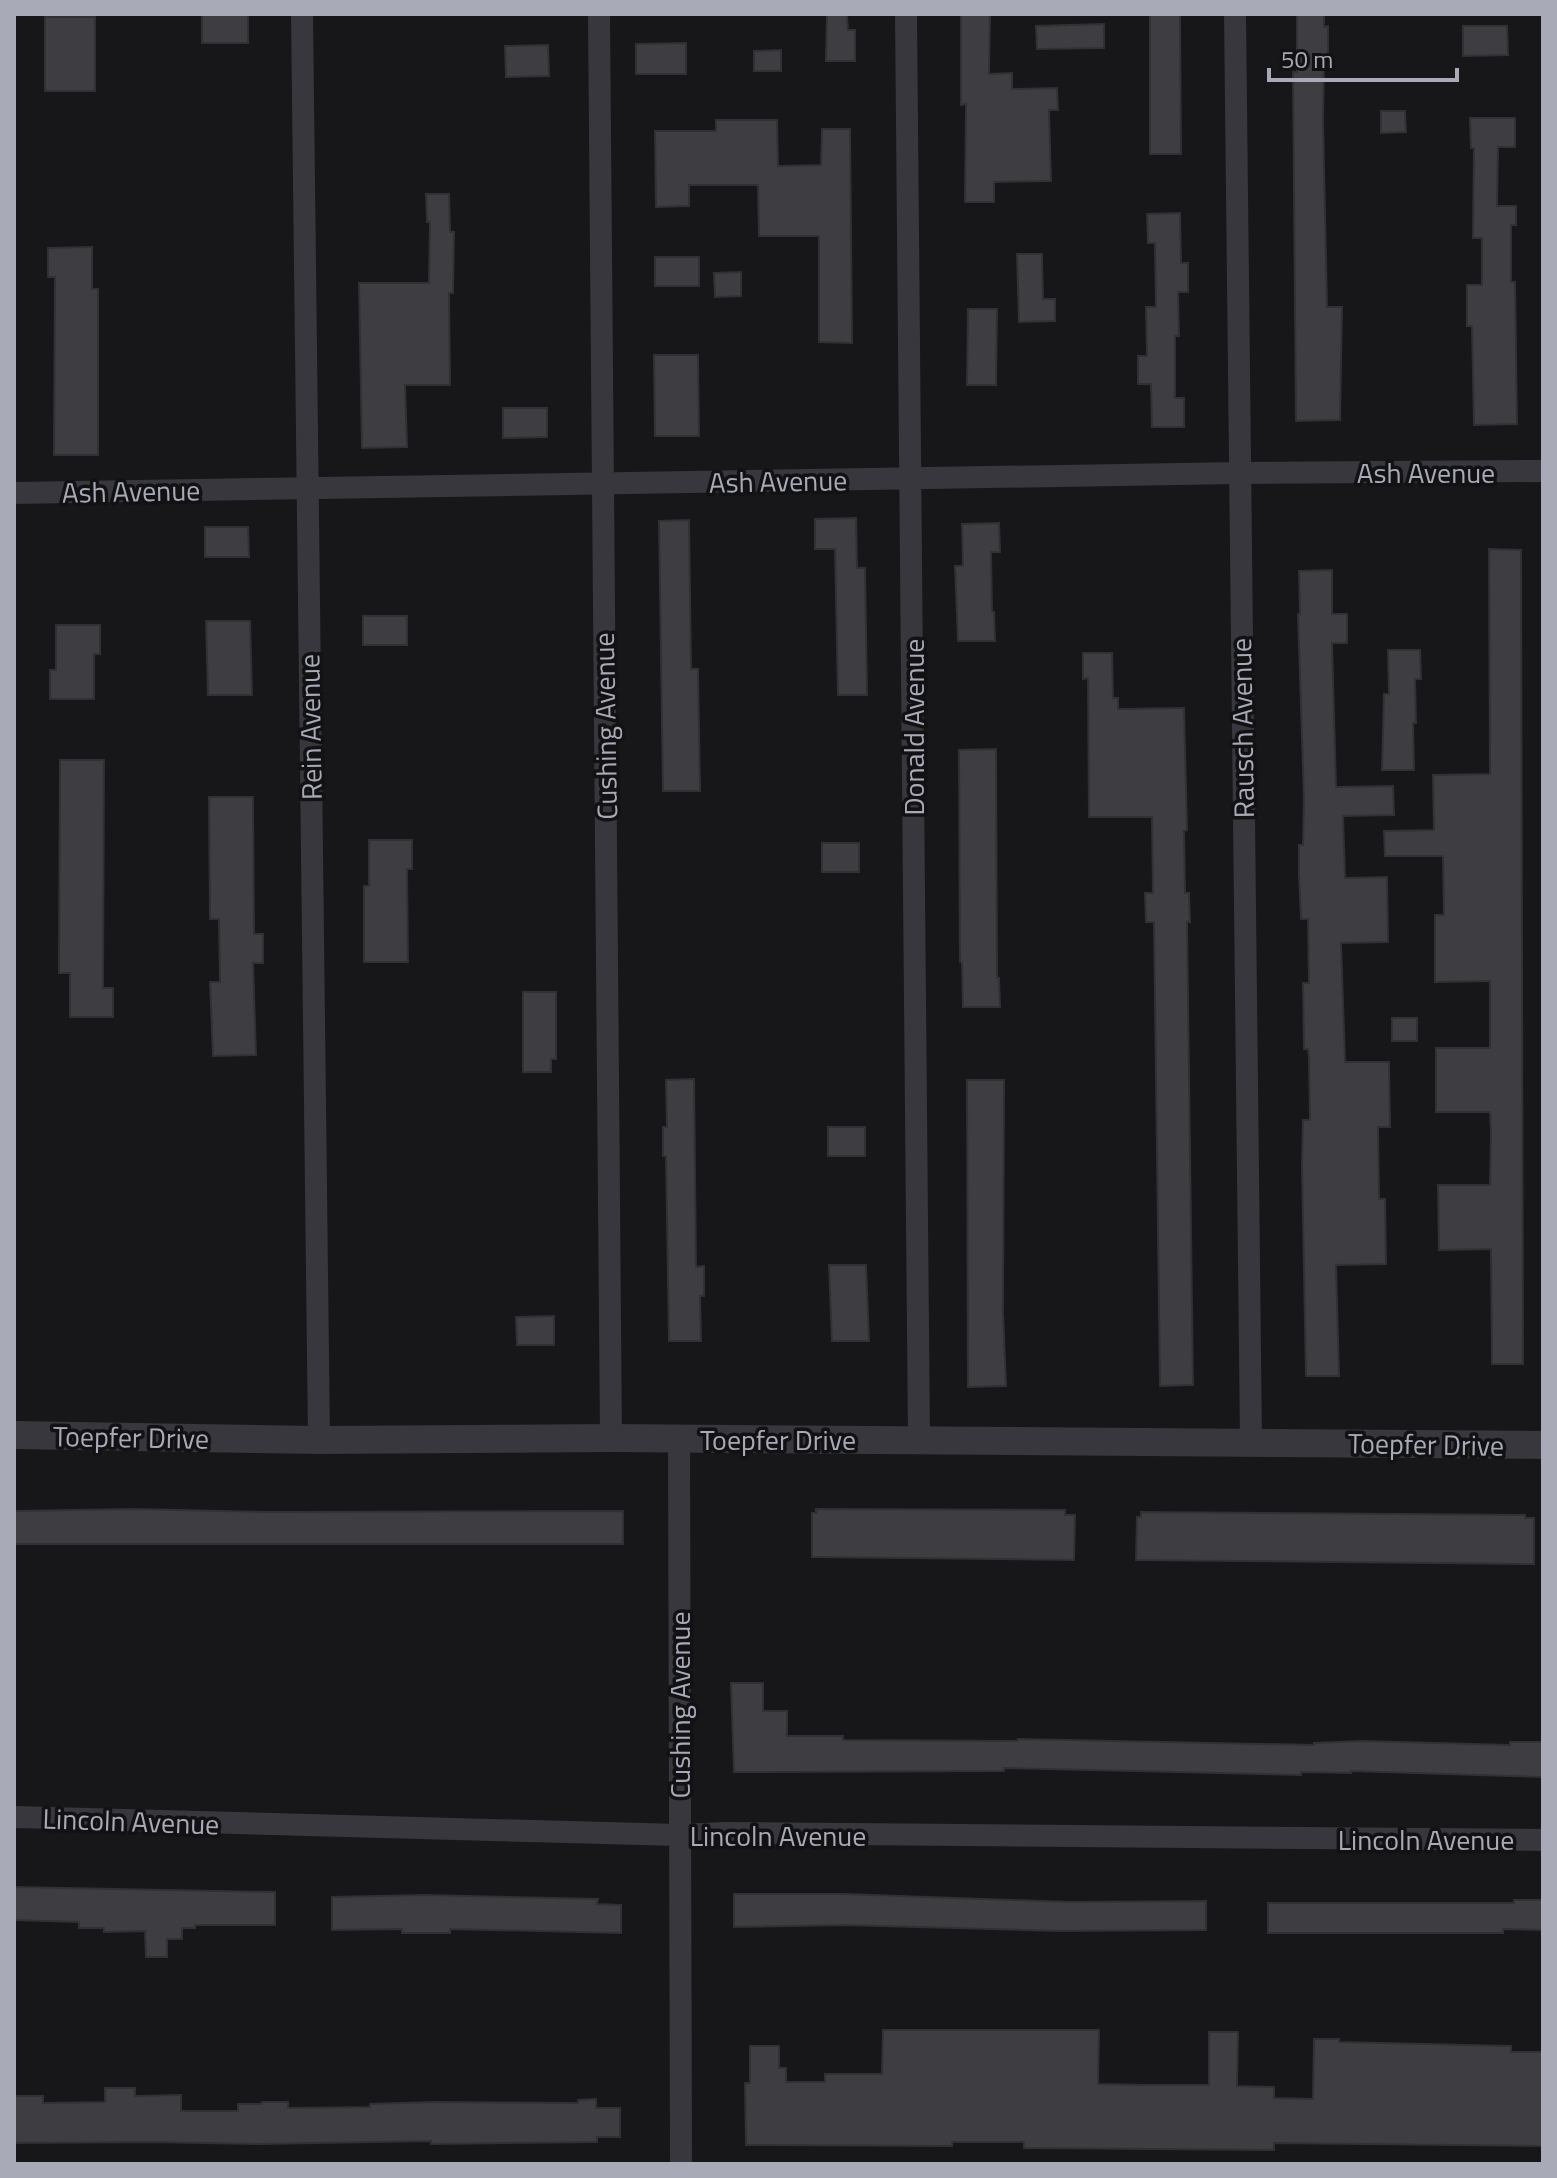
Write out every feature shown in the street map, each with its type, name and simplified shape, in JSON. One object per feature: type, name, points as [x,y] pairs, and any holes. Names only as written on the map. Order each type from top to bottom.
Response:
[{"type":"street","name":"Rein Avenue","points":[[302,14],[319,1440]]},
{"type":"street","name":"Cushing Avenue","points":[[599,14],[611,1438]]},
{"type":"street","name":"Donald Avenue","points":[[906,14],[919,1440]]},
{"type":"street","name":"Rausch Avenue","points":[[1235,14],[1251,1441]]},
{"type":"street","name":"Ash Avenue","points":[[14,493],[1543,471]]},
{"type":"street","name":"Toepfer Drive","points":[[14,1435],[319,1440],[611,1438],[1543,1445]]},
{"type":"street","name":"Cushing Avenue","points":[[679,1439],[681,2164]]},
{"type":"street","name":"Lincoln Avenue","points":[[14,1817],[679,1835],[1543,1840]]},
{"type":"building","points":[[202,14],[248,14],[248,43],[202,43]]},
{"type":"building","points":[[827,14],[847,14],[848,30],[855,30],[855,61],[826,61]]},
{"type":"building","points":[[961,14],[990,14],[989,74],[1012,73],[1012,89],[1057,88],[1058,110],[1049,110],[1051,181],[994,182],[994,202],[965,202],[966,104],[961,105]]},
{"type":"building","points":[[1150,14],[1180,14],[1181,154],[1150,154]]},
{"type":"building","points":[[1297,14],[1324,14],[1324,27],[1328,26],[1323,121],[1327,307],[1342,307],[1340,420],[1296,421],[1293,72],[1297,72]]},
{"type":"building","points":[[45,17],[95,17],[95,91],[45,91]]},
{"type":"building","points":[[1104,24],[1104,48],[1037,49],[1036,26]]},
{"type":"building","points":[[1463,26],[1507,26],[1508,55],[1463,56]]},
{"type":"building","points":[[686,43],[686,74],[636,74],[636,44]]},
{"type":"building","points":[[548,45],[549,76],[506,77],[505,46]]},
{"type":"building","points":[[781,50],[781,71],[754,71],[754,51]]},
{"type":"building","points":[[1381,111],[1405,111],[1406,132],[1381,133]]},
{"type":"building","points":[[1470,118],[1515,118],[1515,147],[1498,147],[1497,206],[1516,206],[1516,225],[1511,225],[1511,282],[1515,282],[1517,424],[1474,425],[1472,326],[1467,326],[1467,285],[1482,285],[1482,238],[1473,238],[1474,148],[1471,148]]},
{"type":"building","points":[[716,120],[777,120],[778,166],[821,165],[822,129],[850,129],[852,343],[819,342],[819,236],[759,236],[758,185],[689,185],[689,206],[656,207],[655,131],[716,131]]},
{"type":"building","points":[[426,194],[449,194],[450,232],[454,232],[453,293],[449,293],[450,385],[405,385],[407,447],[362,448],[359,283],[429,283],[430,222],[427,222]]},
{"type":"building","points":[[1180,213],[1181,263],[1188,263],[1188,292],[1178,292],[1175,398],[1184,398],[1184,427],[1152,427],[1151,384],[1138,384],[1138,356],[1147,356],[1146,307],[1156,307],[1155,243],[1148,243],[1147,214]]},
{"type":"building","points":[[92,247],[92,289],[98,289],[98,455],[54,455],[55,277],[48,277],[48,248]]},
{"type":"building","points":[[1017,254],[1042,254],[1043,299],[1055,299],[1055,321],[1019,322]]},
{"type":"building","points":[[655,257],[699,257],[699,286],[655,286]]},
{"type":"building","points":[[741,272],[741,296],[715,297],[714,273]]},
{"type":"building","points":[[968,309],[997,309],[996,385],[967,385]]},
{"type":"building","points":[[654,355],[698,355],[699,436],[655,436]]},
{"type":"building","points":[[503,408],[547,408],[547,437],[503,438]]},
{"type":"building","points":[[856,518],[857,568],[865,568],[867,695],[838,695],[835,549],[815,549],[815,519]]},
{"type":"building","points":[[689,520],[691,669],[698,669],[700,791],[663,791],[659,521]]},
{"type":"building","points":[[999,523],[1000,552],[991,552],[995,641],[958,641],[955,566],[963,566],[962,524]]},
{"type":"building","points":[[205,527],[248,527],[249,557],[205,557]]},
{"type":"building","points":[[1489,549],[1521,550],[1523,1364],[1492,1364],[1491,1249],[1439,1250],[1438,1185],[1490,1185],[1491,1133],[1490,1112],[1436,1112],[1436,1048],[1490,1048],[1490,981],[1435,982],[1435,915],[1444,915],[1443,856],[1385,856],[1384,831],[1434,830],[1433,775],[1490,774]]},
{"type":"building","points":[[1332,570],[1332,614],[1347,614],[1347,643],[1332,643],[1336,787],[1393,786],[1394,815],[1343,816],[1345,878],[1387,877],[1388,942],[1341,943],[1345,1062],[1389,1062],[1390,1127],[1378,1127],[1379,1199],[1385,1199],[1386,1264],[1336,1265],[1339,1376],[1306,1376],[1302,1166],[1303,1120],[1310,1120],[1303,983],[1309,983],[1308,919],[1301,919],[1299,874],[1304,799],[1299,571]]},
{"type":"building","points":[[363,616],[407,616],[407,645],[363,645]]},
{"type":"building","points":[[206,621],[250,621],[252,695],[208,695]]},
{"type":"building","points":[[56,625],[100,625],[100,654],[94,654],[94,699],[50,699],[50,670],[56,670]]},
{"type":"building","points":[[1388,650],[1420,650],[1421,679],[1415,679],[1414,770],[1382,770],[1384,694],[1389,694]]},
{"type":"building","points":[[1083,653],[1112,653],[1113,698],[1118,698],[1118,709],[1184,708],[1185,893],[1189,893],[1190,922],[1187,922],[1193,1385],[1160,1386],[1154,922],[1146,922],[1145,893],[1153,893],[1152,817],[1089,817],[1088,678],[1083,679]]},
{"type":"building","points":[[996,749],[997,978],[1000,1007],[963,1007],[959,750]]},
{"type":"building","points":[[60,760],[104,760],[103,988],[113,988],[113,1017],[70,1017],[70,973],[59,973]]},
{"type":"building","points":[[209,797],[253,797],[254,934],[263,934],[263,963],[253,963],[256,1055],[213,1056],[210,982],[220,982],[219,919],[210,919]]},
{"type":"building","points":[[369,840],[412,840],[412,869],[407,869],[408,962],[364,962],[364,886],[369,886]]},
{"type":"building","points":[[822,843],[859,843],[859,872],[822,872]]},
{"type":"building","points":[[523,992],[556,992],[556,1059],[551,1059],[551,1072],[523,1072]]},
{"type":"building","points":[[1392,1018],[1417,1018],[1417,1041],[1392,1041]]},
{"type":"building","points":[[694,1079],[696,1267],[704,1266],[704,1296],[700,1296],[701,1341],[669,1341],[666,1156],[663,1156],[663,1127],[667,1127],[666,1080]]},
{"type":"building","points":[[967,1080],[1004,1080],[1003,1311],[1006,1386],[968,1387]]},
{"type":"building","points":[[828,1127],[865,1127],[865,1156],[828,1156]]},
{"type":"building","points":[[829,1265],[866,1265],[869,1341],[832,1341]]},
{"type":"building","points":[[554,1316],[554,1345],[517,1345],[516,1317]]},
{"type":"building","points":[[134,1509],[270,1512],[623,1511],[623,1544],[14,1544],[14,1511]]},
{"type":"building","points":[[816,1509],[1065,1510],[1065,1515],[1075,1515],[1074,1560],[812,1557],[812,1513],[816,1513]]},
{"type":"building","points":[[1141,1512],[1525,1515],[1525,1518],[1534,1518],[1534,1564],[1136,1560],[1137,1517],[1141,1517]]},
{"type":"building","points":[[731,1683],[763,1683],[763,1711],[787,1711],[787,1736],[843,1736],[843,1740],[1018,1739],[1314,1745],[1362,1741],[1510,1745],[1510,1742],[1543,1742],[1543,1777],[1351,1771],[1301,1772],[1301,1775],[1004,1768],[1004,1771],[734,1772]]},
{"type":"building","points":[[14,1887],[275,1892],[275,1925],[195,1925],[195,1928],[182,1928],[182,1939],[167,1939],[167,1957],[146,1957],[145,1931],[104,1932],[104,1928],[79,1928],[79,1922],[14,1920]]},
{"type":"building","points":[[734,1894],[845,1894],[1070,1902],[1206,1901],[1206,1930],[1058,1931],[845,1925],[734,1927]]},
{"type":"building","points":[[425,1895],[598,1899],[597,1904],[621,1905],[621,1933],[332,1930],[332,1897]]},
{"type":"building","points":[[1514,1900],[1543,1900],[1543,1930],[1503,1929],[1503,1933],[1268,1933],[1268,1903],[1514,1903]]},
{"type":"building","points":[[883,2030],[1099,2030],[1098,2084],[1147,2085],[1209,2085],[1209,2032],[1238,2032],[1237,2086],[1274,2087],[1274,2098],[1313,2099],[1314,2039],[1511,2046],[1511,2052],[1543,2052],[1543,2146],[1274,2143],[1274,2150],[1024,2148],[1024,2142],[952,2142],[952,2146],[746,2145],[745,2083],[750,2083],[750,2046],[779,2046],[779,2068],[786,2068],[786,2082],[825,2082],[825,2074],[882,2074]]},
{"type":"building","points":[[105,2088],[135,2088],[135,2096],[181,2095],[181,2111],[238,2111],[238,2104],[262,2102],[288,2102],[288,2108],[434,2102],[578,2103],[578,2100],[596,2099],[596,2108],[620,2108],[620,2137],[597,2137],[597,2142],[431,2144],[431,2141],[14,2143],[14,2096],[43,2096],[43,2103],[105,2102]]}]
